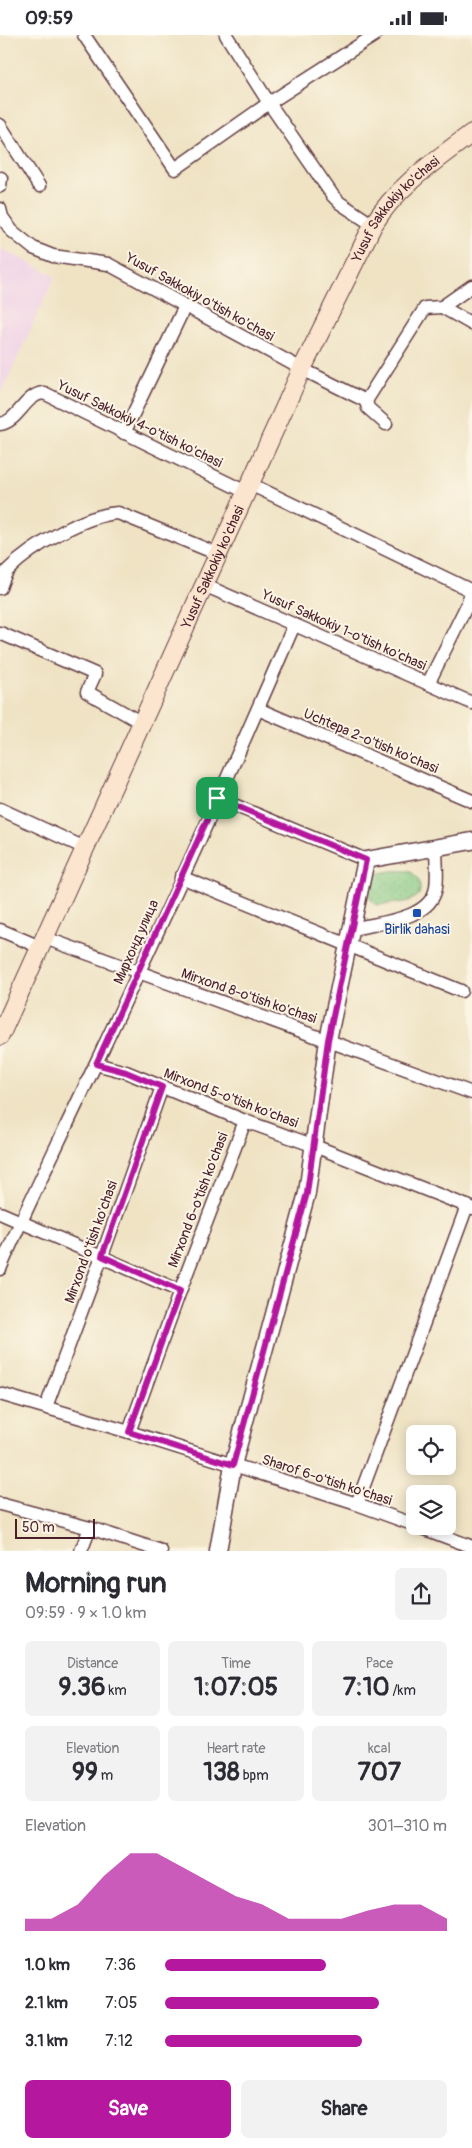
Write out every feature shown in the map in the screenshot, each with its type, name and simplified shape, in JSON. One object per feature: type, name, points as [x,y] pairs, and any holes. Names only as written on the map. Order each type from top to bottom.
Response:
[{"type":"main road","name":"Yusuf Sakkokiy ko'chasi","points":[[0,1036],[302,369],[373,225],[383,209],[403,187],[472,133]]},
{"type":"street","points":[[84,35],[175,169],[269,103],[375,35]]},
{"type":"street","points":[[226,35],[269,103],[333,196],[373,225]]},
{"type":"street","points":[[0,125],[39,186]]},
{"type":"street","name":"Yusuf Sakkokiy o'tish ko'chasi","points":[[0,209],[2,217],[12,231],[34,248],[53,256],[108,264],[302,369],[366,401],[368,408],[386,424]]},
{"type":"street","points":[[366,401],[425,308],[442,307],[472,286]]},
{"type":"street","points":[[124,433],[185,306]]},
{"type":"street","points":[[442,307],[472,324]]},
{"type":"street","name":"Yusuf Sakkokiy 4-o'tish ko'chasi","points":[[0,424],[7,423],[34,395],[44,393],[124,433],[472,590]]},
{"type":"street","points":[[0,588],[3,569],[73,526],[104,514],[118,513],[218,554]]},
{"type":"street","name":"Yusuf Sakkokiy 1-o'tish ko'chasi","points":[[204,585],[472,703]]},
{"type":"street","points":[[428,684],[467,605],[472,590]]},
{"type":"street","name":"Мирхонд улица","points":[[0,1269],[20,1222],[138,973],[258,709],[294,625]]},
{"type":"street","points":[[0,633],[95,674],[87,692],[142,723]]},
{"type":"street","name":"Uchtepa 2-o'tish ko'chasi","points":[[258,709],[472,801]]},
{"type":"street","points":[[217,798],[366,860],[472,841]]},
{"type":"street","points":[[0,809],[85,848]]},
{"type":"street","points":[[350,929],[411,915],[426,906],[433,898],[436,888],[436,848]]},
{"type":"street","points":[[218,1551],[233,1465],[307,1193],[312,1145],[328,1040],[366,860]]},
{"type":"street","points":[[181,877],[461,991]]},
{"type":"street","name":"Mirxond 8-o'tish ko'chasi","points":[[0,929],[138,973],[472,1093]]},
{"type":"street","name":"Mirxond 5-o'tish ko'chasi","points":[[96,1064],[126,1072],[245,1121],[312,1145],[470,1207],[357,1504]]},
{"type":"street","name":"Mirxond o'tish ko'chasi","points":[[46,1407],[162,1087]]},
{"type":"street","name":"Mirxond 6-o'tish ko'chasi","points":[[129,1432],[245,1121]]},
{"type":"street","points":[[0,1213],[180,1291]]},
{"type":"street","name":"Sharof 6-o'tish ko'chasi","points":[[0,1394],[129,1432],[357,1504],[406,1522]]},
{"type":"street","points":[[0,1504],[90,1528],[161,1551]]},
{"type":"street","points":[[81,1551],[90,1528]]},
{"type":"street","name":"Sharof 6-o'tish ko'chasi","points":[[439,1535],[470,1547]]},
{"type":"shaded area","points":[[0,248],[55,276],[0,396]]},
{"type":"green space","points":[[388,871],[409,871],[419,881],[419,895],[410,901],[399,903],[377,905],[373,902],[368,893],[372,879]]},
{"type":"place","name":"Birlik dahasi","points":[[417,913]]},
{"type":"route","points":[[217,798],[366,860],[328,1040],[312,1145],[307,1193],[233,1465],[129,1432],[180,1291],[102,1256],[162,1087],[126,1072],[96,1064],[217,798]]}]
